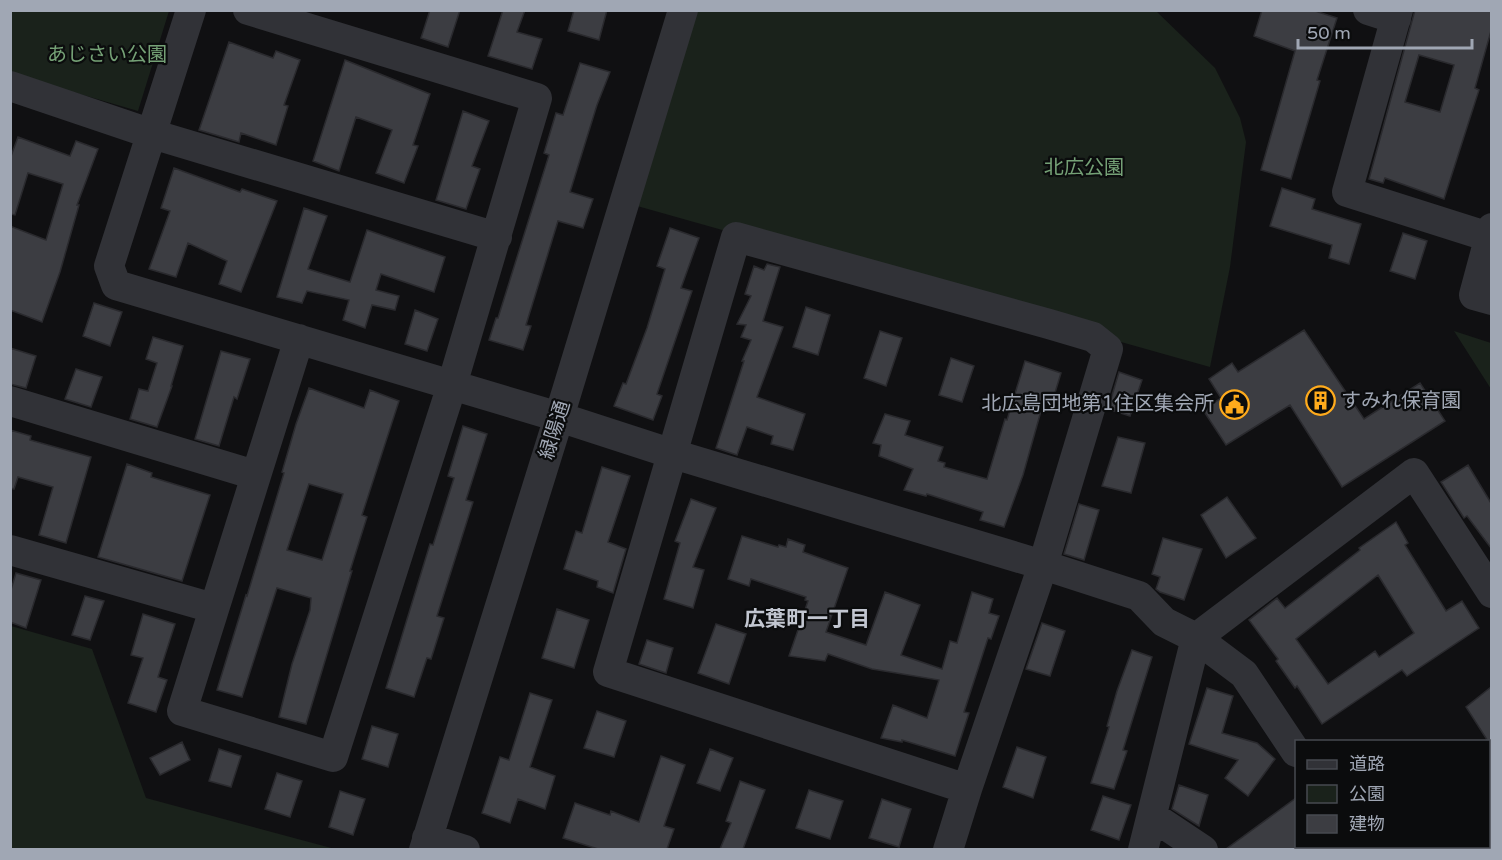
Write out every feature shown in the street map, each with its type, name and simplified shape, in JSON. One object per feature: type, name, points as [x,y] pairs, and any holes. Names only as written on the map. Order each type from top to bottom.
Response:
[{"type":"street","points":[[191,10],[109,266],[116,285],[559,417],[1139,596],[1164,622],[1196,638],[1245,675],[1295,750]]},
{"type":"street","points":[[248,10],[537,98],[452,385],[333,757],[182,711],[299,339]]},
{"type":"street","name":"緑陽通","points":[[426,844],[683,10]]},
{"type":"street","points":[[1368,10],[1397,15],[1347,192],[1490,232],[1474,295],[1491,300]]},
{"type":"street","points":[[10,86],[152,134],[497,237]]},
{"type":"street","points":[[948,849],[1043,565],[1108,349],[1093,337],[736,237],[608,672],[967,789]]},
{"type":"street","points":[[10,401],[255,475]]},
{"type":"street","points":[[1143,849],[1196,638],[1414,473],[1491,593]]},
{"type":"street","points":[[10,550],[213,608]]},
{"type":"street","points":[[1152,816],[1203,849]]},
{"type":"street","points":[[426,844],[465,849]]},
{"type":"green space","name":"あじさい公園","points":[[10,11],[169,11],[138,111],[11,74]]},
{"type":"green space","name":"北広公園","points":[[683,11],[1156,11],[1215,68],[1240,118],[1246,142],[1230,267],[1210,367],[623,202]]},
{"type":"green space","points":[[1454,331],[1491,343],[1491,389]]},
{"type":"green space","points":[[11,626],[92,649],[146,798],[335,849],[11,849]]},
{"type":"building","points":[[430,10],[460,10],[448,47],[421,38]]},
{"type":"building","points":[[503,10],[525,10],[517,32],[542,39],[532,69],[488,56]]},
{"type":"building","points":[[574,10],[607,10],[599,40],[568,31]]},
{"type":"building","points":[[1262,10],[1312,10],[1337,18],[1317,80],[1320,81],[1291,179],[1261,170],[1295,51],[1254,36]]},
{"type":"building","points":[[1415,10],[1491,10],[1491,31],[1475,88],[1479,90],[1444,199],[1385,178],[1383,183],[1369,179]],"holes":[[[1419,55],[1454,65],[1440,112],[1405,102]]]},
{"type":"building","points":[[229,42],[273,58],[276,51],[300,60],[284,105],[288,106],[276,145],[241,133],[239,142],[199,130]]},
{"type":"building","points":[[345,60],[430,94],[413,145],[418,146],[404,183],[376,173],[392,130],[356,117],[339,171],[313,161]]},
{"type":"building","points":[[580,63],[610,72],[597,105],[570,192],[593,199],[583,228],[558,221],[526,325],[531,326],[523,350],[489,340],[549,155],[544,153],[556,113],[563,115]]},
{"type":"building","points":[[463,111],[489,121],[472,166],[480,169],[466,209],[436,200]]},
{"type":"building","points":[[18,137],[70,156],[76,141],[98,149],[77,205],[79,205],[60,272],[42,322],[10,310],[10,226],[46,240],[63,184],[28,173],[15,215],[10,214],[10,159]]},
{"type":"building","points":[[174,168],[240,192],[242,189],[277,201],[241,292],[219,284],[227,261],[188,243],[176,277],[149,269],[170,211],[161,208]]},
{"type":"building","points":[[1282,188],[1315,199],[1312,209],[1361,224],[1349,264],[1329,258],[1332,245],[1270,226]]},
{"type":"building","points":[[304,208],[327,216],[308,269],[350,282],[367,230],[445,257],[434,292],[381,274],[376,290],[399,296],[395,310],[372,305],[365,328],[343,320],[349,300],[307,291],[302,303],[277,297]]},
{"type":"building","points":[[670,228],[699,238],[681,288],[692,291],[657,394],[662,396],[653,420],[614,406],[623,383],[626,384],[647,328],[665,269],[657,266]]},
{"type":"building","points":[[1403,233],[1427,241],[1415,279],[1390,271]]},
{"type":"building","points":[[767,264],[780,267],[763,321],[783,327],[757,397],[805,414],[793,450],[771,444],[773,436],[747,427],[737,455],[716,448],[744,361],[742,361],[751,340],[741,337],[746,325],[737,324],[751,296],[745,294],[754,266],[764,270]]},
{"type":"building","points":[[94,303],[122,312],[110,346],[83,336]]},
{"type":"building","points":[[806,307],[830,315],[818,355],[793,347]]},
{"type":"building","points":[[415,310],[438,319],[427,351],[405,344]]},
{"type":"building","name":"すみれ保育園","points":[[1304,330],[1364,419],[1420,383],[1445,421],[1342,487],[1290,405],[1226,445],[1203,410],[1221,398],[1209,379],[1232,363],[1238,372]]},
{"type":"building","points":[[880,331],[902,338],[886,386],[864,378]]},
{"type":"building","points":[[153,337],[183,346],[157,427],[130,419],[139,389],[148,391],[157,363],[146,359]]},
{"type":"building","points":[[10,348],[36,356],[26,388],[10,384]]},
{"type":"building","points":[[221,351],[250,359],[237,399],[234,397],[219,446],[195,439]]},
{"type":"building","points":[[951,358],[974,366],[962,402],[939,395]]},
{"type":"building","points":[[1025,361],[1061,373],[1051,406],[1043,404],[1023,475],[1004,527],[980,520],[983,512],[927,494],[926,496],[904,490],[913,469],[879,456],[881,445],[873,443],[885,414],[910,421],[905,435],[943,447],[938,461],[945,463],[944,467],[987,479]]},
{"type":"building","points":[[76,369],[102,377],[91,407],[65,399]]},
{"type":"building","points":[[1119,372],[1142,380],[1130,416],[1108,409]]},
{"type":"building","points":[[309,388],[364,408],[370,390],[399,401],[362,515],[367,517],[306,724],[279,717],[292,664],[310,610],[311,598],[277,588],[242,697],[217,690],[284,473],[282,472]],"holes":[[[309,484],[343,494],[322,560],[287,550]]]},
{"type":"building","points":[[463,426],[487,434],[466,500],[473,502],[437,616],[444,618],[431,659],[427,658],[414,697],[386,688],[430,544],[433,545],[454,478],[448,476]]},
{"type":"building","points":[[10,430],[31,436],[30,440],[91,457],[66,543],[39,535],[53,487],[18,477],[14,489],[10,488]]},
{"type":"building","points":[[1118,437],[1145,443],[1131,493],[1102,486]]},
{"type":"building","points":[[127,464],[152,473],[151,477],[210,495],[182,581],[98,557]]},
{"type":"building","points":[[1468,465],[1491,503],[1491,548],[1467,516],[1464,518],[1441,482]]},
{"type":"building","points":[[602,467],[630,476],[608,542],[626,549],[613,593],[597,587],[598,581],[564,569],[576,531],[582,533]]},
{"type":"building","points":[[1227,497],[1256,538],[1226,558],[1201,515]]},
{"type":"building","points":[[691,499],[716,508],[693,567],[704,570],[693,608],[664,599],[680,543],[675,541]]},
{"type":"building","points":[[1079,504],[1099,510],[1084,560],[1064,554]]},
{"type":"building","points":[[1396,522],[1408,543],[1405,545],[1446,611],[1462,601],[1479,628],[1407,676],[1402,670],[1322,724],[1249,620],[1277,598],[1285,608],[1360,550],[1359,548]],"holes":[[[1378,575],[1414,633],[1379,657],[1375,651],[1328,684],[1296,639]]]},
{"type":"building","points":[[742,536],[778,547],[779,545],[786,547],[788,539],[805,545],[803,552],[848,568],[826,632],[866,645],[885,592],[920,605],[901,655],[942,669],[950,641],[957,643],[972,592],[993,599],[989,613],[999,616],[991,639],[988,638],[964,712],[969,713],[955,756],[902,740],[902,742],[881,738],[893,705],[927,718],[939,680],[872,669],[828,654],[825,661],[789,656],[808,601],[805,600],[806,597],[751,579],[749,586],[728,579]]},
{"type":"building","points":[[1163,538],[1202,549],[1184,600],[1156,589],[1160,577],[1152,574]]},
{"type":"building","points":[[16,573],[41,580],[26,628],[10,622],[10,593]]},
{"type":"building","points":[[85,596],[104,601],[90,640],[72,635]]},
{"type":"building","points":[[557,609],[589,620],[574,668],[542,658]]},
{"type":"building","points":[[143,614],[175,624],[158,677],[167,680],[156,712],[128,703],[143,658],[131,655]]},
{"type":"building","points":[[1042,623],[1065,631],[1050,676],[1026,669]]},
{"type":"building","points":[[716,624],[746,634],[729,684],[698,673]]},
{"type":"building","points":[[647,640],[673,648],[666,673],[639,664]]},
{"type":"building","points":[[1132,650],[1152,657],[1123,750],[1127,751],[1114,789],[1091,783],[1109,727],[1107,726],[1117,691]]},
{"type":"building","points":[[1491,687],[1491,746],[1490,740],[1487,740],[1466,707]]},
{"type":"building","points":[[1207,688],[1233,696],[1222,733],[1257,743],[1275,759],[1248,796],[1225,778],[1238,760],[1189,744]]},
{"type":"building","points":[[530,693],[552,700],[530,767],[555,776],[545,809],[518,799],[510,823],[482,813],[500,757],[509,760]]},
{"type":"building","points":[[597,711],[626,721],[614,757],[584,748]]},
{"type":"building","points":[[372,726],[398,734],[388,767],[362,759]]},
{"type":"building","points":[[182,742],[190,760],[160,775],[150,758]]},
{"type":"building","points":[[1017,747],[1046,757],[1033,798],[1003,787]]},
{"type":"building","points":[[219,749],[241,756],[231,787],[209,781]]},
{"type":"building","points":[[710,749],[733,758],[720,791],[697,783]]},
{"type":"building","points":[[661,756],[685,765],[664,826],[674,829],[667,849],[598,849],[563,838],[575,803],[610,815],[611,811],[639,822]]},
{"type":"building","points":[[277,773],[302,781],[290,817],[265,809]]},
{"type":"building","points":[[740,781],[765,790],[743,849],[720,849],[731,823],[726,821]]},
{"type":"building","points":[[1179,785],[1208,795],[1199,826],[1172,809]]},
{"type":"building","points":[[809,790],[843,801],[830,839],[796,828]]},
{"type":"building","points":[[340,791],[365,799],[353,835],[329,827]]},
{"type":"building","points":[[1103,796],[1131,805],[1119,840],[1091,830]]},
{"type":"building","points":[[882,799],[911,809],[899,847],[869,838]]},
{"type":"building","points":[[1295,799],[1296,849],[1226,849]]},
{"type":"place","name":"すみれ保育園","points":[[1320,401]]},
{"type":"place","name":"北広島団地第1住区集会所","points":[[1235,404]]},
{"type":"district","name":"広葉町一丁目","points":[[807,619]]}]
